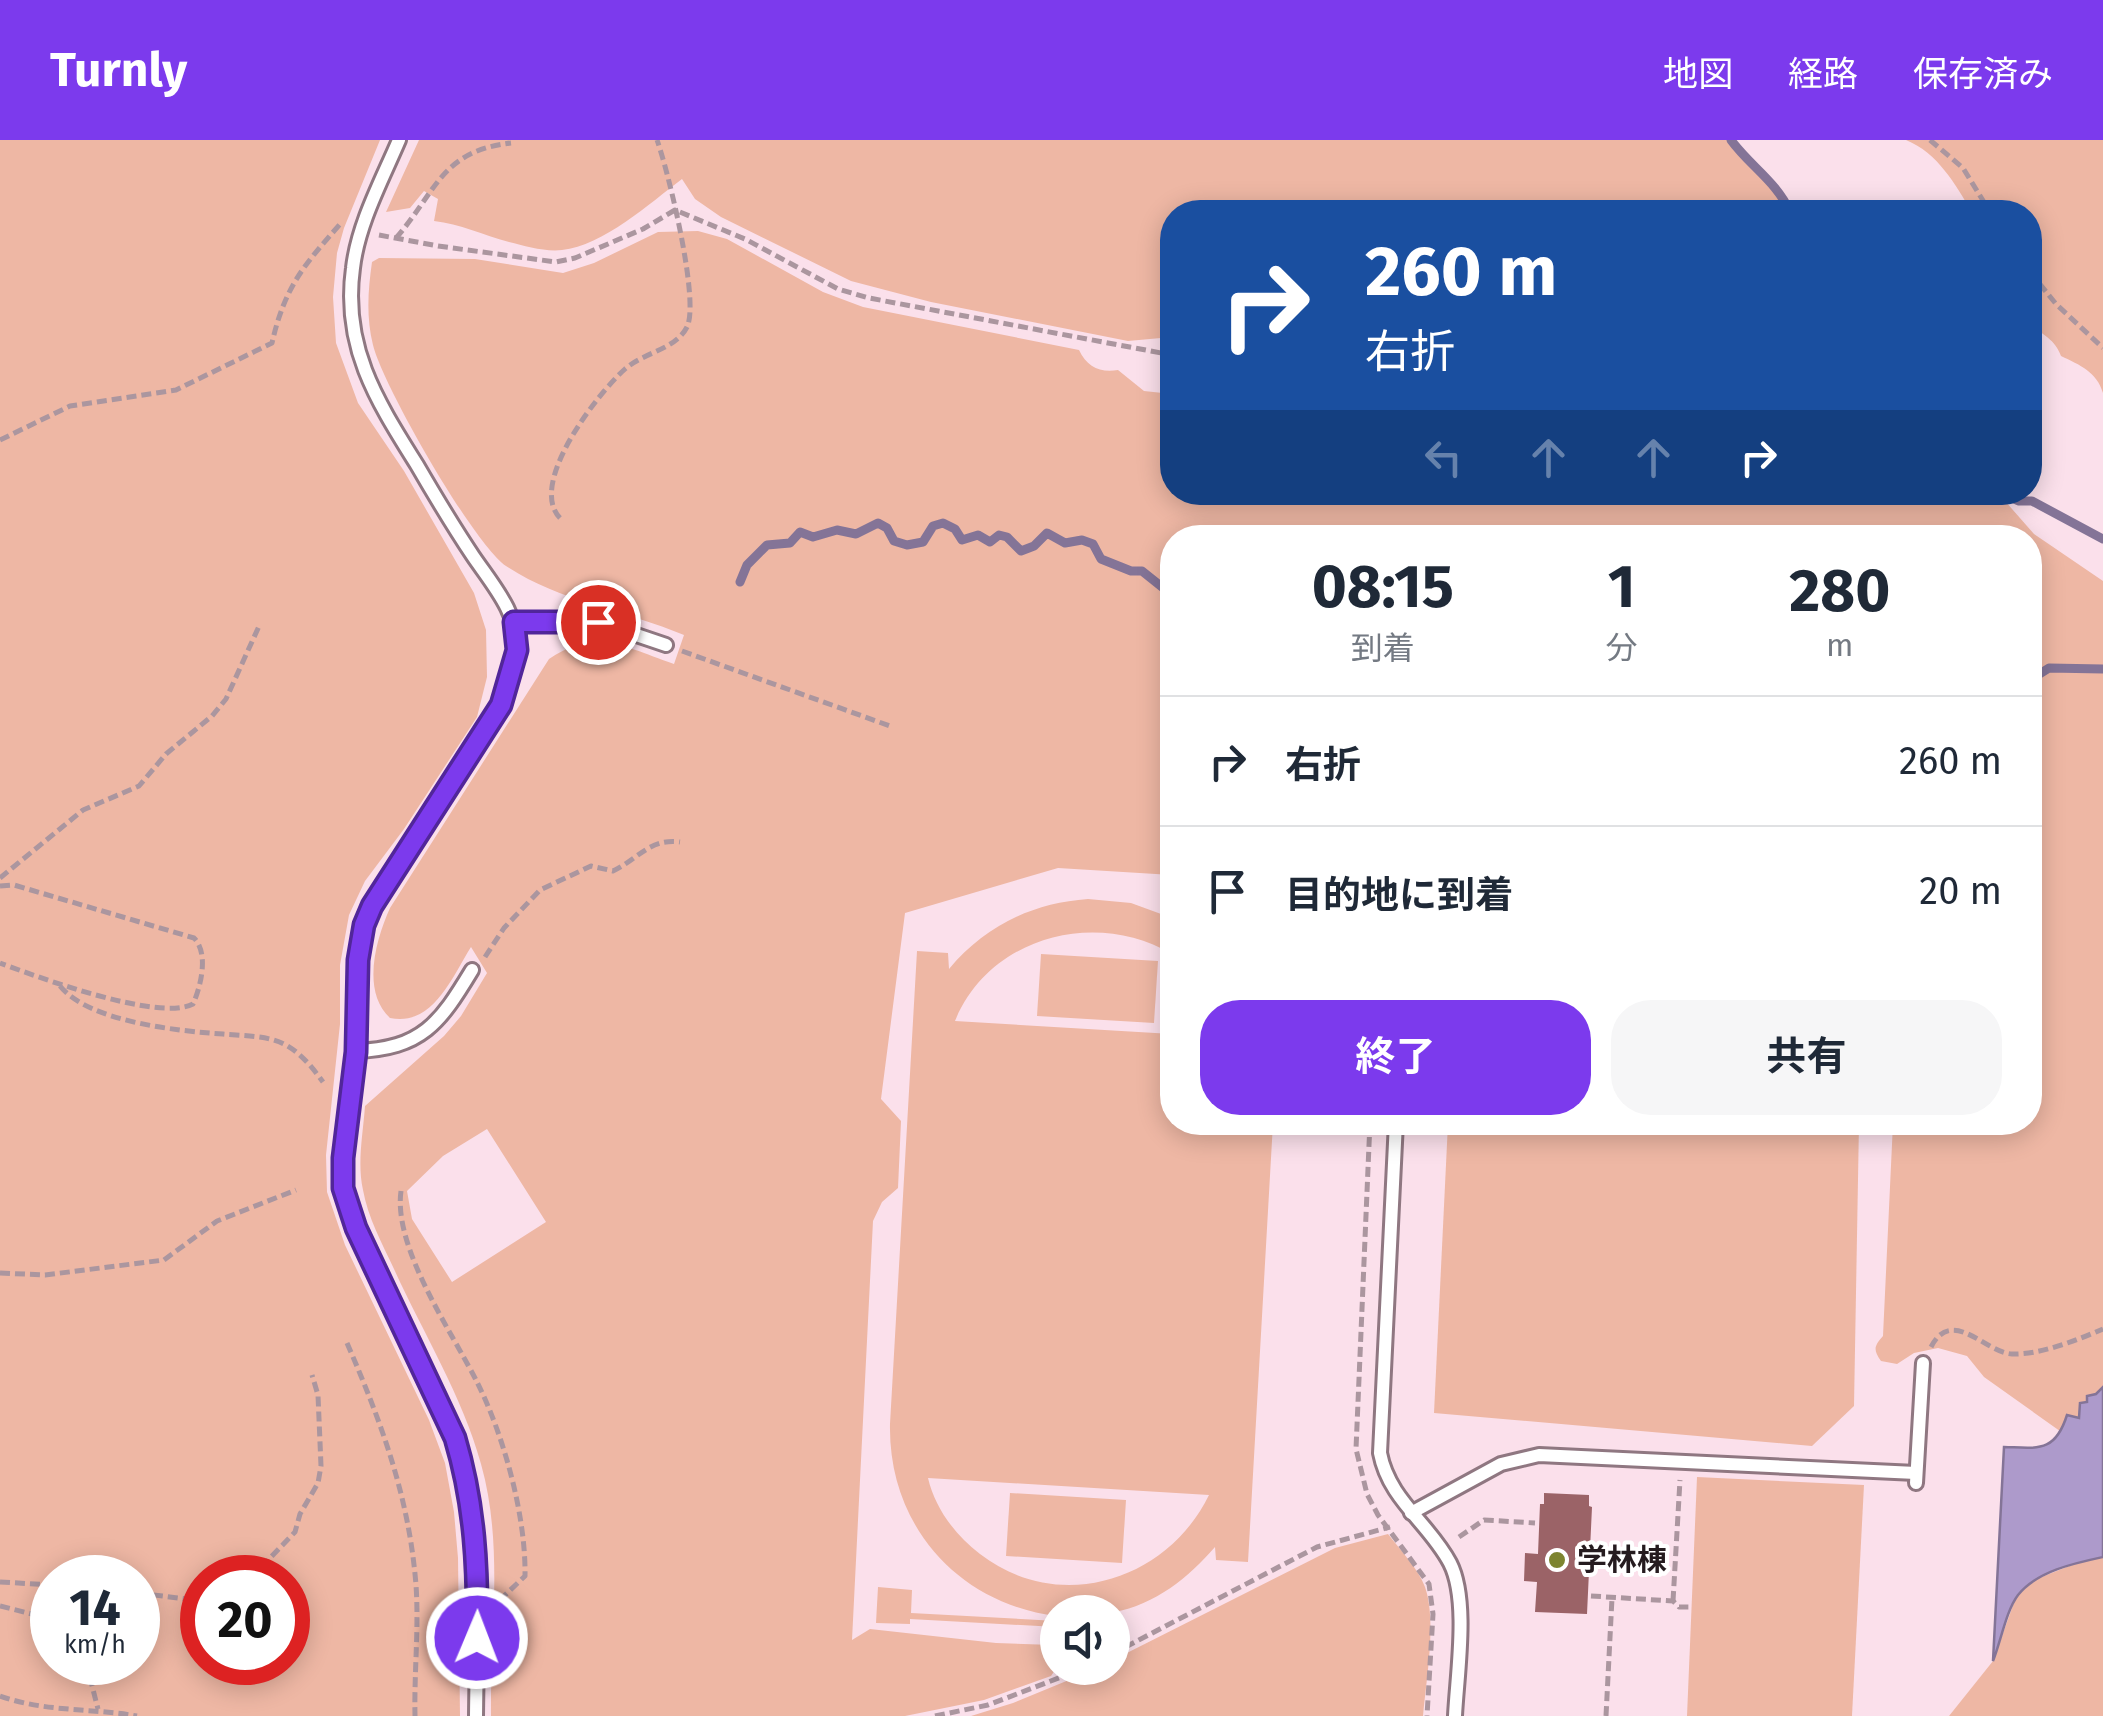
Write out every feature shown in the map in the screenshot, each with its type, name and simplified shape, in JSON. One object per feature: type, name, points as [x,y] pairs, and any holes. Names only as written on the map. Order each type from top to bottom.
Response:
[{"type":"lane","points":[[400,140],[363,229],[353,264],[352,332],[382,407],[514,622],[517,650],[501,705],[372,906],[364,925],[358,960],[356,1052],[343,1188],[356,1228],[455,1438],[470,1499],[477,1564],[476,1716]]},
{"type":"lane","points":[[514,622],[598,622],[666,645]]},
{"type":"lane","points":[[356,1052],[404,1045],[421,1035],[448,1010],[472,970]]},
{"type":"lane","points":[[1395,1135],[1380,1453],[1388,1480],[1441,1550],[1454,1575],[1459,1610],[1455,1716]]},
{"type":"lane","points":[[1411,1513],[1501,1464],[1540,1455],[1916,1478],[1923,1363]]},
{"type":"path","points":[[560,518],[550,500],[554,480],[566,448],[586,414],[625,370],[676,342],[690,316],[669,174],[658,140]]},
{"type":"path","points":[[1930,140],[1963,168],[1983,200]]},
{"type":"path","points":[[396,238],[449,167],[484,146],[511,144]]},
{"type":"path","points":[[0,440],[70,406],[176,390],[272,343],[286,294],[303,266],[344,220],[396,238],[556,262],[576,258],[675,210],[744,239],[838,289],[868,298],[1160,353]]},
{"type":"path","points":[[2042,287],[2103,348]]},
{"type":"path","points":[[0,878],[84,810],[139,786],[166,754],[212,716],[226,699],[260,624]]},
{"type":"path","points":[[666,645],[890,726]]},
{"type":"path","points":[[472,970],[523,905],[540,890],[591,866],[614,871],[652,845],[667,840],[680,842]]},
{"type":"path","points":[[0,886],[14,885],[122,915],[194,938],[201,949],[198,993],[193,1004],[184,1009],[114,998],[58,984],[0,963]]},
{"type":"path","points":[[58,984],[69,998],[101,1012],[178,1030],[266,1038],[284,1044],[306,1060],[324,1082]]},
{"type":"path","points":[[0,1273],[45,1275],[164,1260],[217,1222],[296,1190]]},
{"type":"path","points":[[401,1191],[401,1222],[413,1258],[484,1398],[503,1448],[516,1505],[525,1576],[503,1597],[477,1598]]},
{"type":"path","points":[[1923,1363],[1935,1339],[1945,1332],[1970,1333],[1996,1350],[2016,1354],[2103,1330]]},
{"type":"path","points":[[347,1343],[389,1445],[407,1514],[416,1588],[414,1716]]},
{"type":"path","points":[[273,1555],[295,1532],[300,1514],[318,1484],[318,1396],[312,1375]]},
{"type":"path","points":[[1673,1601],[1682,1462]]},
{"type":"path","points":[[1130,1645],[1317,1548],[1380,1531],[1411,1513]]},
{"type":"path","points":[[1454,1540],[1484,1520],[1535,1523]]},
{"type":"path","points":[[0,1582],[30,1584]]},
{"type":"path","points":[[1591,1596],[1673,1601],[1679,1607],[1692,1607]]},
{"type":"path","points":[[1606,1716],[1612,1598]]},
{"type":"path","points":[[0,1606],[30,1614]]},
{"type":"path","points":[[92,1685],[98,1710]]},
{"type":"path","points":[[935,1716],[988,1705],[1040,1685]]},
{"type":"path","points":[[0,1696],[41,1707],[137,1716]]},
{"type":"shaded area","points":[[0,140],[380,140],[337,253],[333,297],[336,343],[358,403],[404,471],[474,593],[486,630],[487,677],[477,717],[365,881],[349,915],[340,965],[340,1024],[326,1155],[327,1192],[345,1245],[429,1420],[445,1463],[458,1558],[460,1716],[0,1716]]},
{"type":"shaded area","points":[[419,140],[1731,140],[1783,200],[1160,200],[1160,338],[1128,341],[931,302],[851,281],[721,217],[695,199],[682,179],[610,232],[562,250],[528,247],[434,221],[438,199],[424,191],[410,208],[386,212]]},
{"type":"shaded area","points":[[1906,140],[2103,140],[2103,393],[2092,374],[2061,356],[2042,333],[2042,200],[1964,200],[1936,161]]},
{"type":"shaded area","points":[[698,231],[727,239],[823,292],[863,307],[1079,350],[1090,365],[1105,371],[1118,370],[1144,391],[1160,393],[1160,505],[2009,505],[2026,525],[1160,525],[1160,874],[1058,868],[905,913],[881,1099],[901,1121],[898,1188],[882,1202],[873,1221],[852,1640],[870,1629],[1040,1645],[1040,1680],[984,1700],[905,1716],[491,1716],[494,1557],[481,1464],[453,1389],[372,1220],[360,1169],[365,1106],[444,1036],[487,973],[471,947],[430,1007],[405,1019],[390,1018],[376,994],[376,949],[390,908],[549,659],[566,649],[597,642],[626,647],[674,664],[684,635],[548,588],[506,566],[491,552],[452,497],[393,394],[373,345],[368,303],[372,262],[379,258],[475,259],[563,273],[594,263],[658,232]],"holes":[[[487,1129],[546,1222],[452,1282],[412,1219],[407,1191],[443,1156]]]},
{"type":"shaded area","points":[[2042,539],[2103,581],[2103,1410],[2081,1446],[1984,1377],[1967,1356],[1938,1348],[1914,1353],[1897,1364],[1881,1361],[1876,1345],[1883,1336],[1892,1135],[2042,1135]]},
{"type":"shaded area","points":[[1088,899],[1131,903],[1160,914],[1160,948],[1111,934],[1079,933],[1048,939],[993,968],[971,992],[955,1021],[1160,1033],[1160,1135],[1272,1135],[1248,1562],[1216,1560],[1215,1547],[1182,1579],[1130,1608],[1130,1595],[1040,1595],[1040,1612],[989,1595],[960,1577],[916,1526],[901,1495],[893,1461],[890,1424],[917,951],[948,953],[949,969],[978,940],[1029,912]],"holes":[[[928,1478],[1209,1495],[1190,1525],[1167,1549],[1139,1568],[1108,1580],[1076,1585],[1043,1583],[1011,1573],[962,1538],[947,1520]]]},
{"type":"shaded area","points":[[1041,954],[1158,961],[1154,1023],[1037,1016]]},
{"type":"shaded area","points":[[1447,1135],[1859,1135],[1854,1406],[1812,1446],[1434,1413]]},
{"type":"shaded area","points":[[2103,1387],[2103,1557],[2057,1569],[2026,1587],[2010,1609],[1993,1661],[2004,1447],[2036,1447],[2051,1442],[2067,1415],[2079,1418],[2080,1403],[2087,1402],[2087,1396]]},
{"type":"shaded area","points":[[1697,1477],[1864,1485],[1852,1716],[1687,1716]]},
{"type":"shaded area","points":[[1010,1493],[1126,1500],[1122,1563],[1006,1556]]},
{"type":"shaded area","points":[[1388,1534],[1418,1573],[1430,1616],[1423,1716],[971,1716],[1057,1685],[1130,1685],[1130,1651],[1335,1548]]},
{"type":"shaded area","points":[[2103,1557],[2103,1716],[1949,1716],[1993,1661],[2016,1597],[2034,1580]]},
{"type":"shaded area","points":[[878,1587],[912,1590],[911,1613],[1040,1620],[1040,1626],[910,1619],[910,1624],[876,1623]]},
{"type":"building","name":"学林棟","points":[[1544,1493],[1589,1495],[1592,1507],[1587,1614],[1535,1612],[1537,1582],[1524,1581],[1525,1553],[1538,1554]]},
{"type":"waterway","points":[[1731,140],[1783,200]]},
{"type":"waterway","points":[[2039,505],[2103,539]]},
{"type":"waterway","points":[[740,582],[747,565],[767,545],[790,543],[800,532],[813,537],[837,530],[856,534],[878,523],[887,528],[894,541],[907,545],[923,542],[933,526],[943,523],[955,529],[962,540],[978,535],[990,542],[999,535],[1007,537],[1021,551],[1034,546],[1047,533],[1065,543],[1082,540],[1093,544],[1101,559],[1131,571],[1142,571],[1160,585]]},
{"type":"waterway","points":[[2042,672],[2049,668],[2103,669]]},
{"type":"place","name":"学林棟","points":[[1557,1560]]},
{"type":"route","points":[[477,1638],[474,1531],[455,1438],[356,1228],[343,1188],[356,1052],[359,944],[372,906],[501,705],[517,650],[514,622],[598,622]]}]
